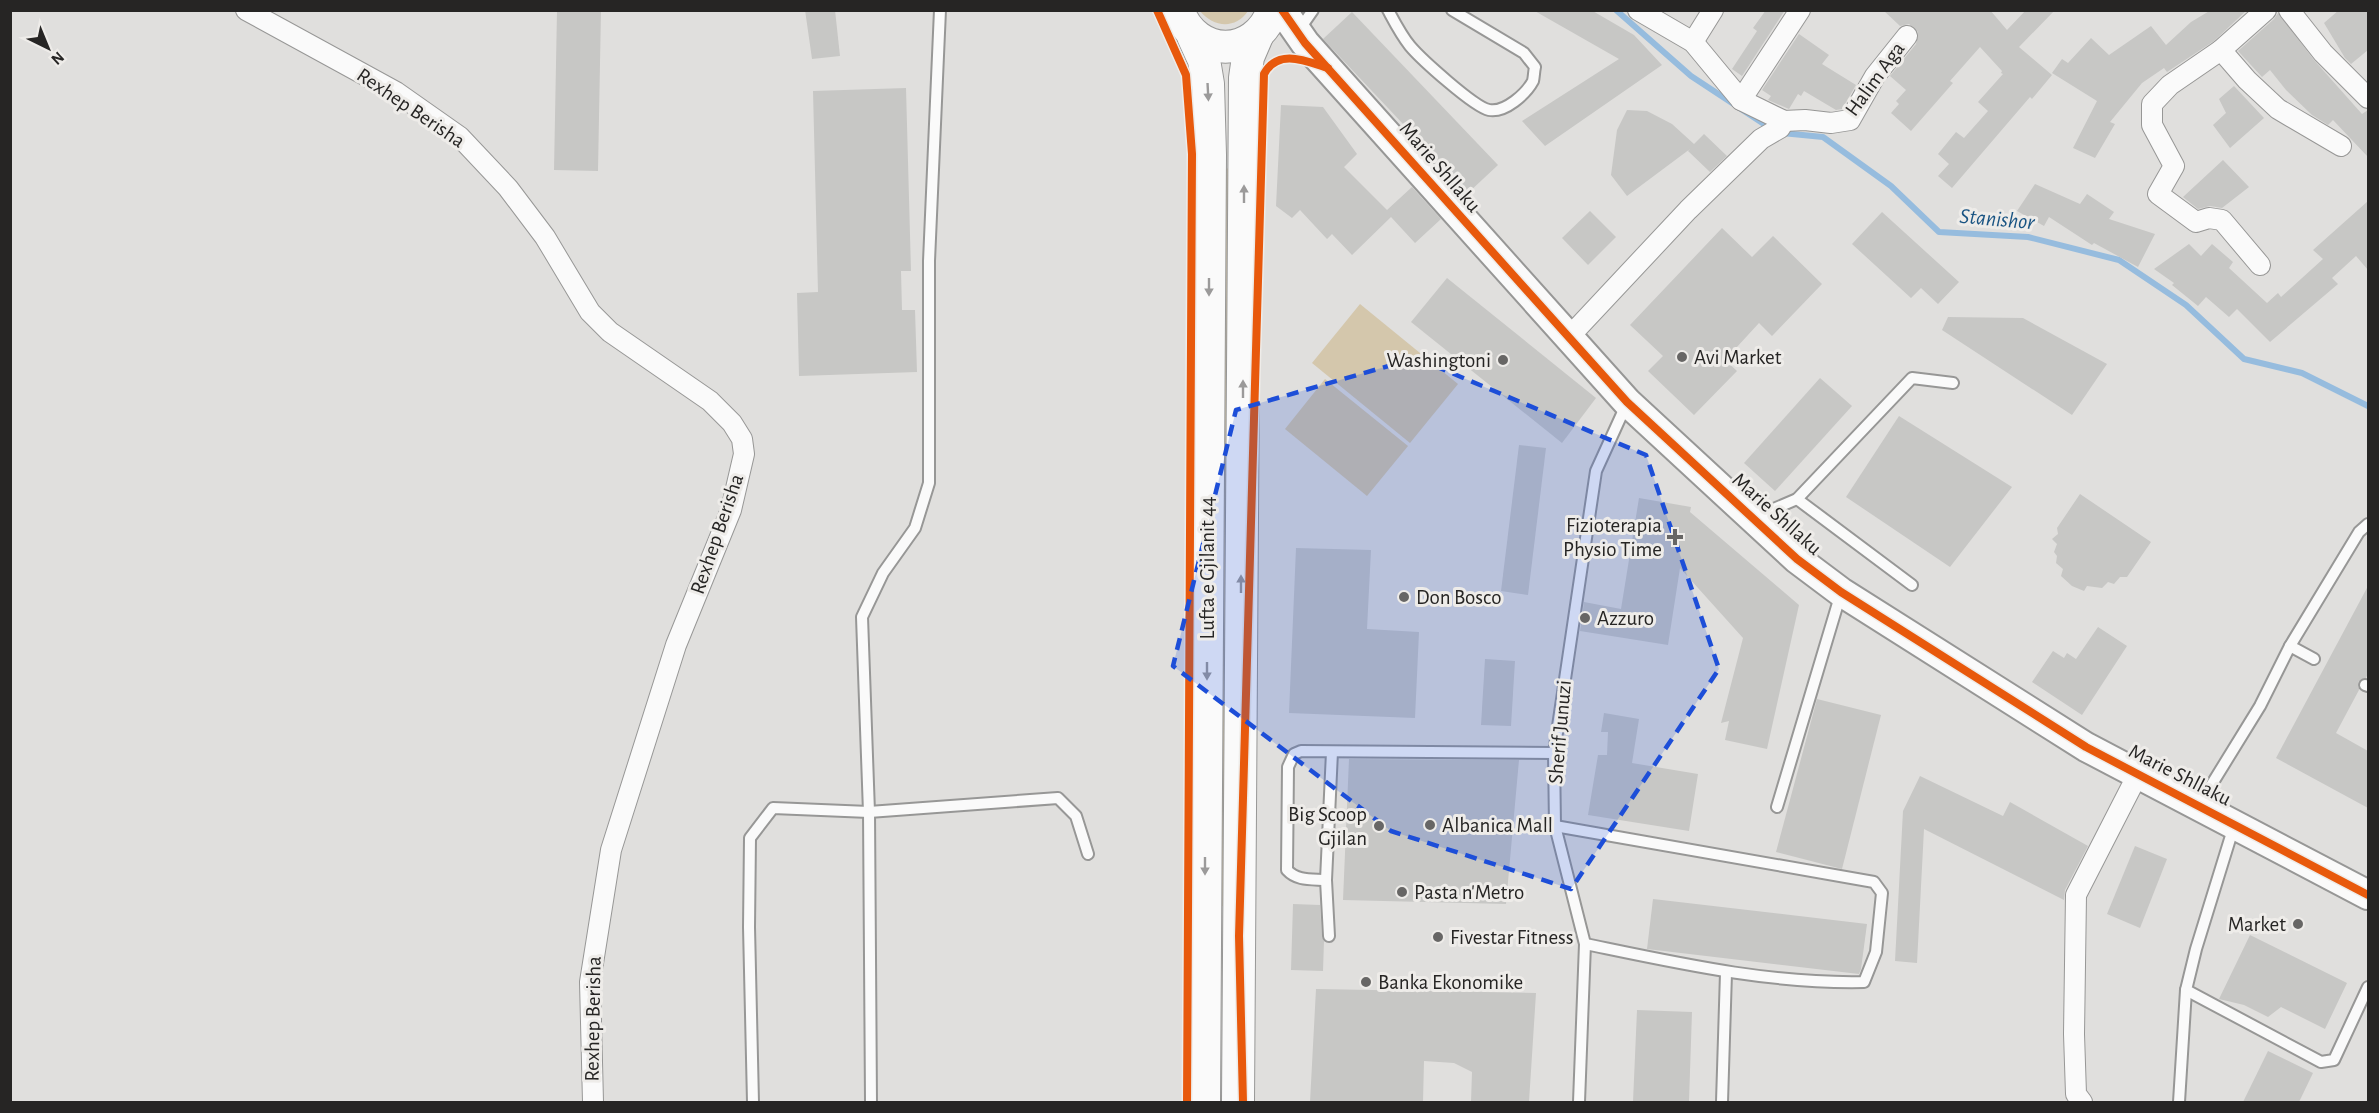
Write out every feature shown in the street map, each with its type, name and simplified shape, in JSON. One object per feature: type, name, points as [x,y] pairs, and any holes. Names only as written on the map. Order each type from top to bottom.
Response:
[{"type":"main road","points":[[1186,23],[1208,44],[1225,47],[1242,45],[1284,25]]},
{"type":"main road","name":"Lufta e Gjilanit 44","points":[[1186,23],[1204,60],[1208,84],[1210,155],[1204,1102]]},
{"type":"main road","name":"Lufta e Gjilanit 44","points":[[1238,1102],[1245,78],[1248,57],[1284,25]]},
{"type":"street","name":"Halim Aga","points":[[1638,10],[1694,42],[1741,100],[1782,125],[1804,120],[1831,123],[1850,120],[1875,76],[1907,36]]},
{"type":"street","points":[[1694,42],[1713,10]]},
{"type":"street","points":[[1741,100],[1800,10]]},
{"type":"street","points":[[2260,265],[2222,220],[2210,218],[2196,222],[2158,194],[2174,166],[2152,125],[2152,104],[2170,86],[2221,50],[2266,10]]},
{"type":"street","points":[[2289,10],[2323,53],[2368,98]]},
{"type":"street","name":"Rexhep Berisha","points":[[256,13],[396,92],[460,137],[496,174],[545,237],[590,312],[610,332],[710,401],[732,423],[741,439],[744,454],[730,510],[676,645],[610,850],[590,982],[593,1102]]},
{"type":"street","name":"Marie Shllaku","points":[[1284,25],[1627,402],[1797,559],[1841,592],[2086,747],[2368,895]]},
{"type":"street","points":[[2221,50],[2247,80],[2278,109],[2341,146]]},
{"type":"street","points":[[1569,337],[1688,210],[1761,139],[1782,125]]},
{"type":"street","name":"Marie Shllaku","points":[[2082,1102],[2076,1094],[2074,1034],[2076,895],[2138,774]]},
{"type":"lane","points":[[871,1102],[869,812],[862,617],[883,573],[915,528],[929,483],[929,261],[940,10]]},
{"type":"lane","points":[[1388,10],[1411,47],[1469,98],[1488,110],[1503,110],[1516,100],[1533,81],[1535,67],[1524,53],[1452,10]]},
{"type":"lane","points":[[1753,518],[1797,499],[1912,378],[1953,383]]},
{"type":"lane","name":"Sherif Junuzi","points":[[1579,1102],[1585,944],[1555,826],[1554,753],[1596,471],[1627,402]]},
{"type":"lane","points":[[1797,499],[1912,585]]},
{"type":"lane","points":[[2199,806],[2259,706],[2290,646],[2359,531],[2368,524]]},
{"type":"lane","points":[[1777,807],[1841,592]]},
{"type":"lane","points":[[2290,646],[2314,659]]},
{"type":"lane","points":[[1326,880],[1300,878],[1293,876],[1287,870],[1288,767],[1294,754],[1301,751],[1554,753]]},
{"type":"lane","points":[[1329,936],[1326,880],[1332,752]]},
{"type":"lane","points":[[753,1102],[749,927],[750,838],[773,808],[869,812],[1058,798],[1076,816],[1088,854]]},
{"type":"lane","points":[[2179,1102],[2187,990],[2196,949],[2234,824]]},
{"type":"lane","points":[[1555,826],[1874,882],[1882,893],[1876,952],[1864,982],[1823,983],[1726,973],[1585,944]]},
{"type":"lane","points":[[1722,1102],[1726,973]]},
{"type":"lane","points":[[2187,990],[2321,1062],[2328,1062],[2334,1060],[2368,987]]},
{"type":"highlighted area","points":[[1416,358],[1646,455],[1719,669],[1571,889],[1391,831],[1173,666],[1236,410]]},
{"type":"shaded area","points":[[1200,11],[1248,11],[1237,21],[1224,24],[1211,20]]},
{"type":"shaded area","points":[[1231,168],[1229,906],[1219,906],[1222,169]]},
{"type":"shaded area","points":[[1360,304],[1458,384],[1410,443],[1312,363]]},
{"type":"shaded area","points":[[1325,379],[1408,446],[1367,496],[1285,429]]},
{"type":"building","points":[[557,10],[601,10],[598,171],[554,170]]},
{"type":"building","points":[[805,10],[835,10],[840,56],[812,59]]},
{"type":"building","points":[[1533,10],[1591,10],[1634,35],[1662,65],[1545,146],[1522,121],[1619,59]]},
{"type":"building","points":[[1766,10],[1785,10],[1742,76],[1732,69],[1757,31],[1753,28]]},
{"type":"building","points":[[1883,10],[1990,10],[2007,30],[2026,10],[2055,10],[2019,47],[2052,75],[2032,99],[2030,97],[1952,188],[1938,176],[1949,164],[1938,154],[1956,132],[1964,138],[1988,111],[1978,102],[2003,74],[2002,71],[1980,47],[1950,81],[1953,83],[1911,131],[1891,113],[1899,104],[1896,101],[1906,90],[1890,76],[1916,44],[1918,32],[1909,24],[1900,26]]},
{"type":"building","points":[[2211,10],[2247,10],[2214,41],[2167,72],[2164,68],[2142,83],[2110,122],[2115,124],[2095,158],[2073,148],[2097,101],[2052,73],[2062,59],[2068,63],[2091,38],[2109,55],[2151,26],[2166,45],[2191,22]]},
{"type":"building","points":[[2339,10],[2368,10],[2368,50],[2351,64],[2324,23]]},
{"type":"building","points":[[1352,12],[1498,165],[1468,193],[1323,39]]},
{"type":"building","points":[[2278,13],[2314,60],[2362,114],[2368,110],[2368,157],[2333,120],[2328,125],[2312,115],[2286,90],[2270,70],[2262,77],[2238,51]]},
{"type":"building","points":[[1799,34],[1829,55],[1822,64],[1856,85],[1842,109],[1836,110],[1804,91],[1801,96],[1798,94],[1789,109],[1768,100],[1771,96],[1762,90]]},
{"type":"building","points":[[2234,86],[2264,118],[2230,148],[2213,125],[2226,113],[2219,99]]},
{"type":"building","points":[[906,88],[911,271],[901,271],[902,310],[915,310],[917,372],[799,376],[797,293],[818,292],[813,91]]},
{"type":"building","points":[[1281,105],[1323,107],[1357,154],[1344,167],[1387,210],[1412,187],[1441,219],[1415,243],[1391,217],[1352,255],[1332,234],[1327,239],[1300,210],[1292,218],[1276,206]]},
{"type":"building","points":[[1627,110],[1647,111],[1672,124],[1694,144],[1704,134],[1727,156],[1710,172],[1688,151],[1690,149],[1627,196],[1611,175],[1617,130]]},
{"type":"building","points":[[2223,160],[2249,187],[2222,208],[2210,206],[2198,209],[2183,197]]},
{"type":"building","points":[[2035,184],[2080,204],[2087,194],[2114,212],[2109,219],[2155,234],[2138,267],[2094,243],[2092,245],[2049,217],[2044,226],[2017,211]]},
{"type":"building","points":[[2368,201],[2368,270],[2356,256],[2332,278],[2338,284],[2270,342],[2237,309],[2229,317],[2206,297],[2198,306],[2172,285],[2174,283],[2154,269],[2189,244],[2201,256],[2212,244],[2233,262],[2229,268],[2267,303],[2278,293],[2281,297],[2323,259],[2313,250]]},
{"type":"building","points":[[1590,211],[1616,237],[1588,265],[1562,238]]},
{"type":"building","points":[[1882,212],[1959,282],[1938,304],[1921,288],[1911,298],[1852,244]]},
{"type":"building","points":[[1722,228],[1752,257],[1773,236],[1822,284],[1772,336],[1759,323],[1725,360],[1737,371],[1694,415],[1648,371],[1663,356],[1630,325]]},
{"type":"building","name":"Washingtoni","points":[[1447,278],[1596,398],[1562,443],[1411,322]]},
{"type":"building","points":[[1948,317],[2023,318],[2107,364],[2072,415],[1942,330]]},
{"type":"building","points":[[1820,378],[1852,406],[1775,491],[1744,463]]},
{"type":"building","points":[[1899,416],[2012,487],[1950,567],[1846,497]]},
{"type":"building","points":[[1519,445],[1546,448],[1528,595],[1501,591]]},
{"type":"building","points":[[2080,494],[2151,542],[2127,577],[2120,577],[2114,584],[2108,582],[2102,588],[2087,586],[2084,591],[2072,586],[2061,576],[2063,569],[2056,563],[2057,556],[2054,552],[2057,544],[2052,539],[2058,534],[2057,528]]},
{"type":"building","points":[[1639,498],[1691,507],[1690,512],[1799,605],[1767,749],[1725,740],[1729,721],[1721,723],[1743,638],[1680,568],[1668,645],[1580,631],[1584,602],[1621,609]]},
{"type":"building","points":[[1296,548],[1371,550],[1367,629],[1419,632],[1415,718],[1289,713]]},
{"type":"building","points":[[2368,586],[2368,673],[2366,678],[2358,682],[2359,690],[2336,733],[2368,751],[2368,808],[2276,758]]},
{"type":"building","points":[[2098,627],[2127,646],[2082,715],[2032,682],[2053,651],[2064,658],[2067,653],[2076,659]]},
{"type":"building","points":[[1485,659],[1515,661],[1511,726],[1481,725]]},
{"type":"building","points":[[1817,699],[1881,715],[1842,869],[1776,852]]},
{"type":"building","points":[[1604,713],[1639,719],[1632,763],[1698,774],[1689,831],[1588,815],[1598,755],[1607,755],[1608,732],[1601,732]]},
{"type":"building","name":"Albanica Mall","points":[[1349,759],[1519,760],[1506,904],[1343,900]]},
{"type":"building","points":[[1920,776],[2003,816],[2010,802],[2088,846],[2065,890],[2064,900],[1924,829],[1917,963],[1895,961],[1903,811]]},
{"type":"building","points":[[2135,846],[2167,859],[2140,928],[2107,914]]},
{"type":"building","points":[[1653,899],[1867,924],[1861,969],[1859,974],[1647,949]]},
{"type":"building","points":[[1293,904],[1320,905],[1324,941],[1323,971],[1291,970]]},
{"type":"building","points":[[2250,935],[2347,983],[2325,1029],[2281,1007],[2268,1017],[2244,1005],[2219,999]]},
{"type":"building","points":[[1316,989],[1536,993],[1529,1102],[1471,1102],[1472,1072],[1454,1063],[1424,1061],[1423,1102],[1310,1102]]},
{"type":"building","points":[[1637,1010],[1692,1012],[1689,1102],[1633,1102]]},
{"type":"building","points":[[2268,1051],[2313,1073],[2299,1102],[2243,1102]]},
{"type":"waterway","name":"Stanishor","points":[[1616,10],[1691,76],[1770,128]]},
{"type":"waterway","name":"Stanishor","points":[[1782,133],[1823,137],[1891,186],[1939,232],[2028,237],[2119,260],[2186,305],[2244,359],[2302,373],[2368,406]]},
{"type":"cycle path","points":[[1157,10],[1186,75],[1192,154],[1187,1102]]},
{"type":"cycle path","points":[[1282,10],[1305,43],[1627,402],[1797,559],[1841,592],[2086,747],[2368,895]]},
{"type":"cycle path","points":[[1243,1102],[1239,936],[1264,74],[1270,66],[1285,59],[1302,60],[1328,68]]},
{"type":"place","name":"Avi Market","points":[[1682,357]]},
{"type":"place","name":"Washingtoni","points":[[1503,360]]},
{"type":"place","name":"Fizioterapia Physio Time","points":[[1675,537]]},
{"type":"place","name":"Don Bosco","points":[[1404,597]]},
{"type":"place","name":"Azzuro","points":[[1585,618]]},
{"type":"place","name":"Albanica Mall","points":[[1430,825]]},
{"type":"place","name":"Big Scoop Gjilan","points":[[1379,826]]},
{"type":"place","name":"Pasta n'Metro","points":[[1402,892]]},
{"type":"place","name":"Market","points":[[2298,924]]},
{"type":"place","name":"Fivestar Fitness","points":[[1438,937]]},
{"type":"place","name":"Banka Ekonomike","points":[[1366,982]]}]
